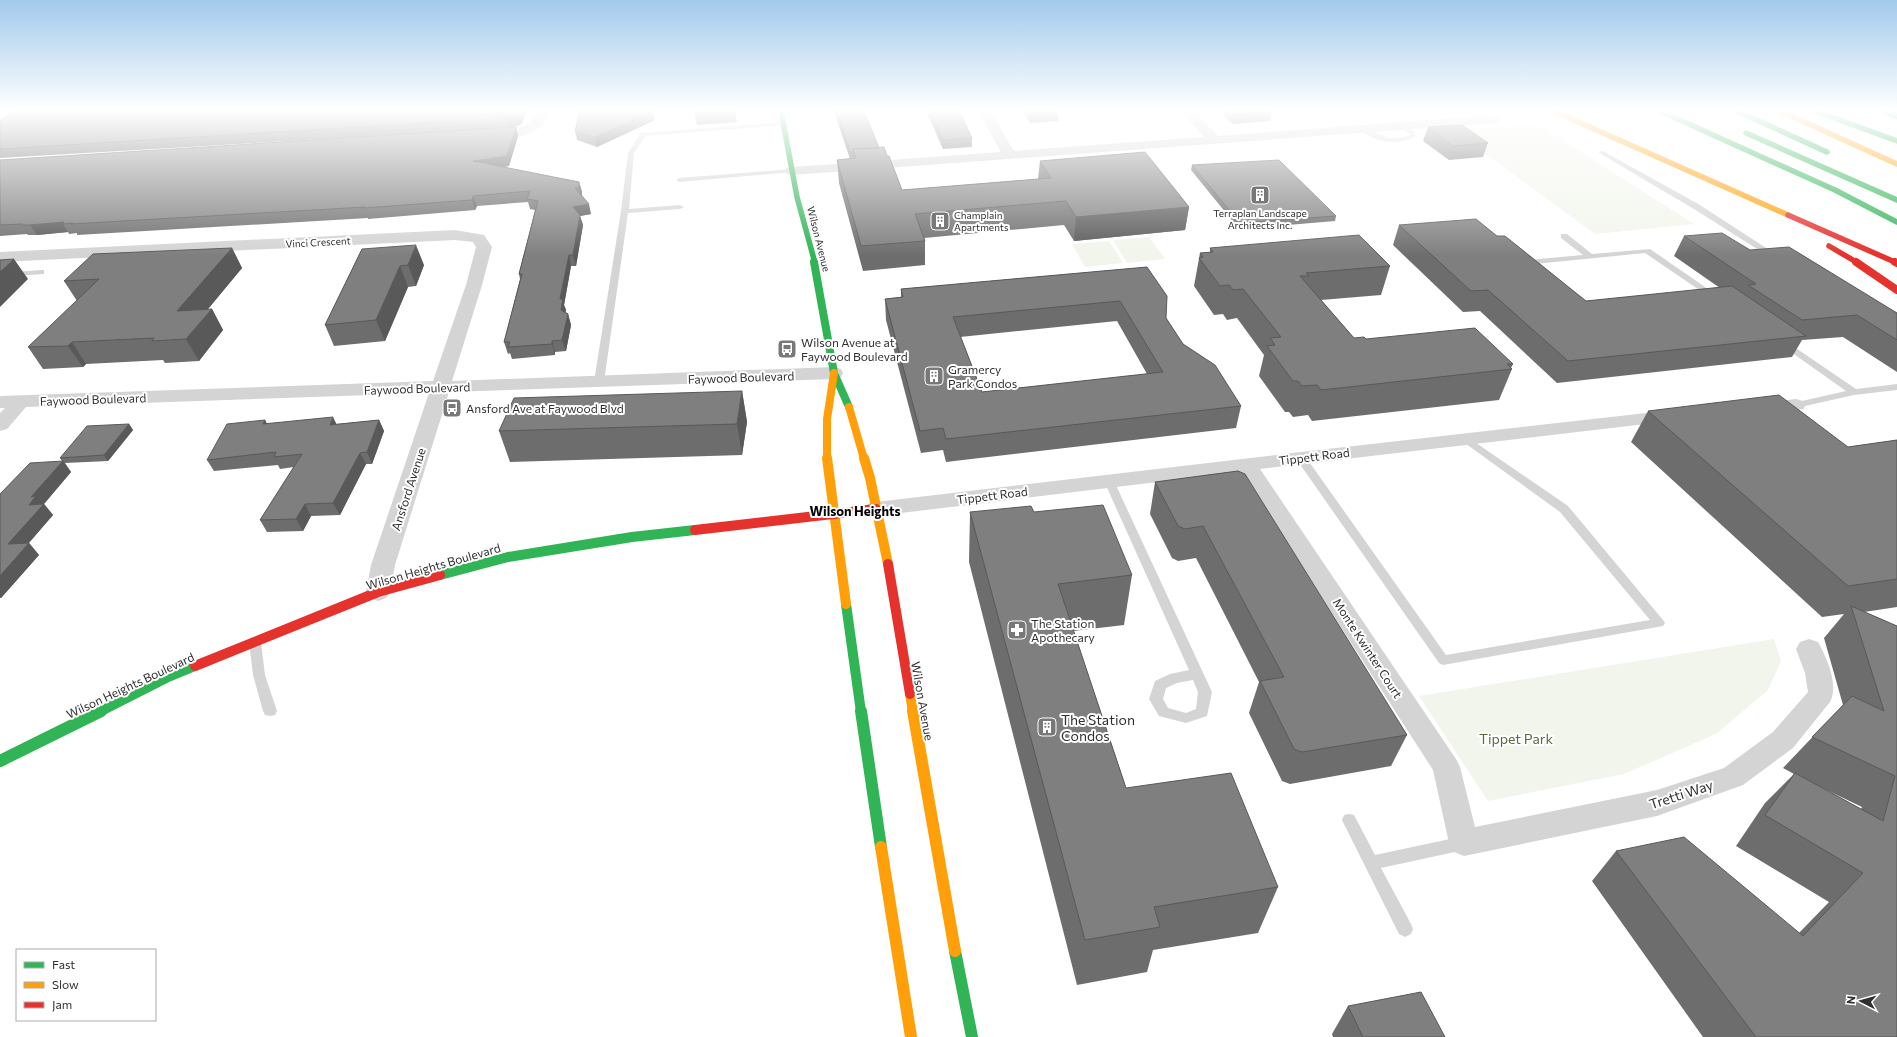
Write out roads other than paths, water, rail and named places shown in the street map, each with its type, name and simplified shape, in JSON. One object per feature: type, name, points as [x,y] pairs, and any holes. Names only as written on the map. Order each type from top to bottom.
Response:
[{"type":"main road","name":"Wilson Avenue","points":[[790,159],[797,197],[813,254],[834,373],[853,415],[870,478],[883,537],[957,964],[972,1037]]},
{"type":"main road","points":[[1664,159],[1897,263]]},
{"type":"main road","points":[[1767,159],[1835,190],[1897,222]]},
{"type":"main road","points":[[1805,159],[1897,200]]},
{"type":"main road","points":[[1887,159],[1897,164]]},
{"type":"main road","points":[[1713,181],[1819,240],[1861,265],[1897,290]]},
{"type":"main road","name":"Wilson Avenue","points":[[834,373],[827,420],[829,482],[832,513],[838,543],[871,787],[911,1037]]},
{"type":"main road","name":"Tippett Road","points":[[832,513],[876,509]]},
{"type":"main road","name":"Wilson Heights Boulevard","points":[[0,761],[166,678],[378,592],[508,557],[632,537],[832,513]]},
{"type":"street","points":[[792,171],[961,159]]},
{"type":"street","name":"Vinci Crescent","points":[[0,257],[447,236],[479,238],[484,247],[474,285],[441,388]]},
{"type":"street","name":"Faywood Boulevard","points":[[0,402],[441,388],[834,373]]},
{"type":"street","name":"Ansford Avenue","points":[[378,592],[383,565],[441,388]]},
{"type":"street","points":[[0,426],[20,402]]},
{"type":"street","points":[[1742,410],[1796,405]]},
{"type":"street","name":"Tippett Road","points":[[876,509],[1301,458],[1691,414]]},
{"type":"street","name":"Monte Kwinter Court","points":[[1247,465],[1446,767],[1464,843]]},
{"type":"street","name":"Tretti Way","points":[[1464,843],[1658,803],[1733,777],[1783,740],[1821,695],[1818,673],[1809,649]]},
{"type":"lane","points":[[598,382],[625,211],[630,159]]},
{"type":"lane","points":[[1615,159],[1697,207],[1784,261]]},
{"type":"lane","points":[[679,180],[792,171]]},
{"type":"lane","points":[[625,211],[680,207]]},
{"type":"lane","points":[[1564,236],[1590,256]]},
{"type":"lane","points":[[1540,271],[1528,262],[1648,251],[1724,303]]},
{"type":"lane","points":[[0,274],[41,272]]},
{"type":"lane","points":[[1689,291],[1704,289]]},
{"type":"lane","points":[[1776,338],[1854,392]]},
{"type":"lane","points":[[1796,405],[1854,392],[1897,388]]},
{"type":"lane","points":[[1301,458],[1443,660],[1659,623],[1564,508],[1466,439]]},
{"type":"lane","points":[[1109,481],[1197,674]]},
{"type":"lane","points":[[255,642],[259,675],[270,712]]},
{"type":"lane","points":[[1349,820],[1405,929]]},
{"type":"lane","points":[[1372,863],[1464,843]]},
{"type":"place","name":"Terraplan Landscape Architects Inc.","points":[[1260,195]]},
{"type":"place","name":"Champlain Apartments","points":[[940,221]]},
{"type":"place","name":"Wilson Avenue at Faywood Boulevard","points":[[787,349]]},
{"type":"place","name":"Gramercy Park Condos","points":[[934,376]]},
{"type":"place","name":"Ansford Ave at Faywood Blvd","points":[[452,408]]},
{"type":"place","name":"The Station Apothecary","points":[[1017,630]]},
{"type":"place","name":"The Station Condos","points":[[1047,727]]},
{"type":"district","name":"Wilson Heights","points":[[855,511]]},
{"type":"park label","name":"Tippet Park","points":[[1516,738]]}]
